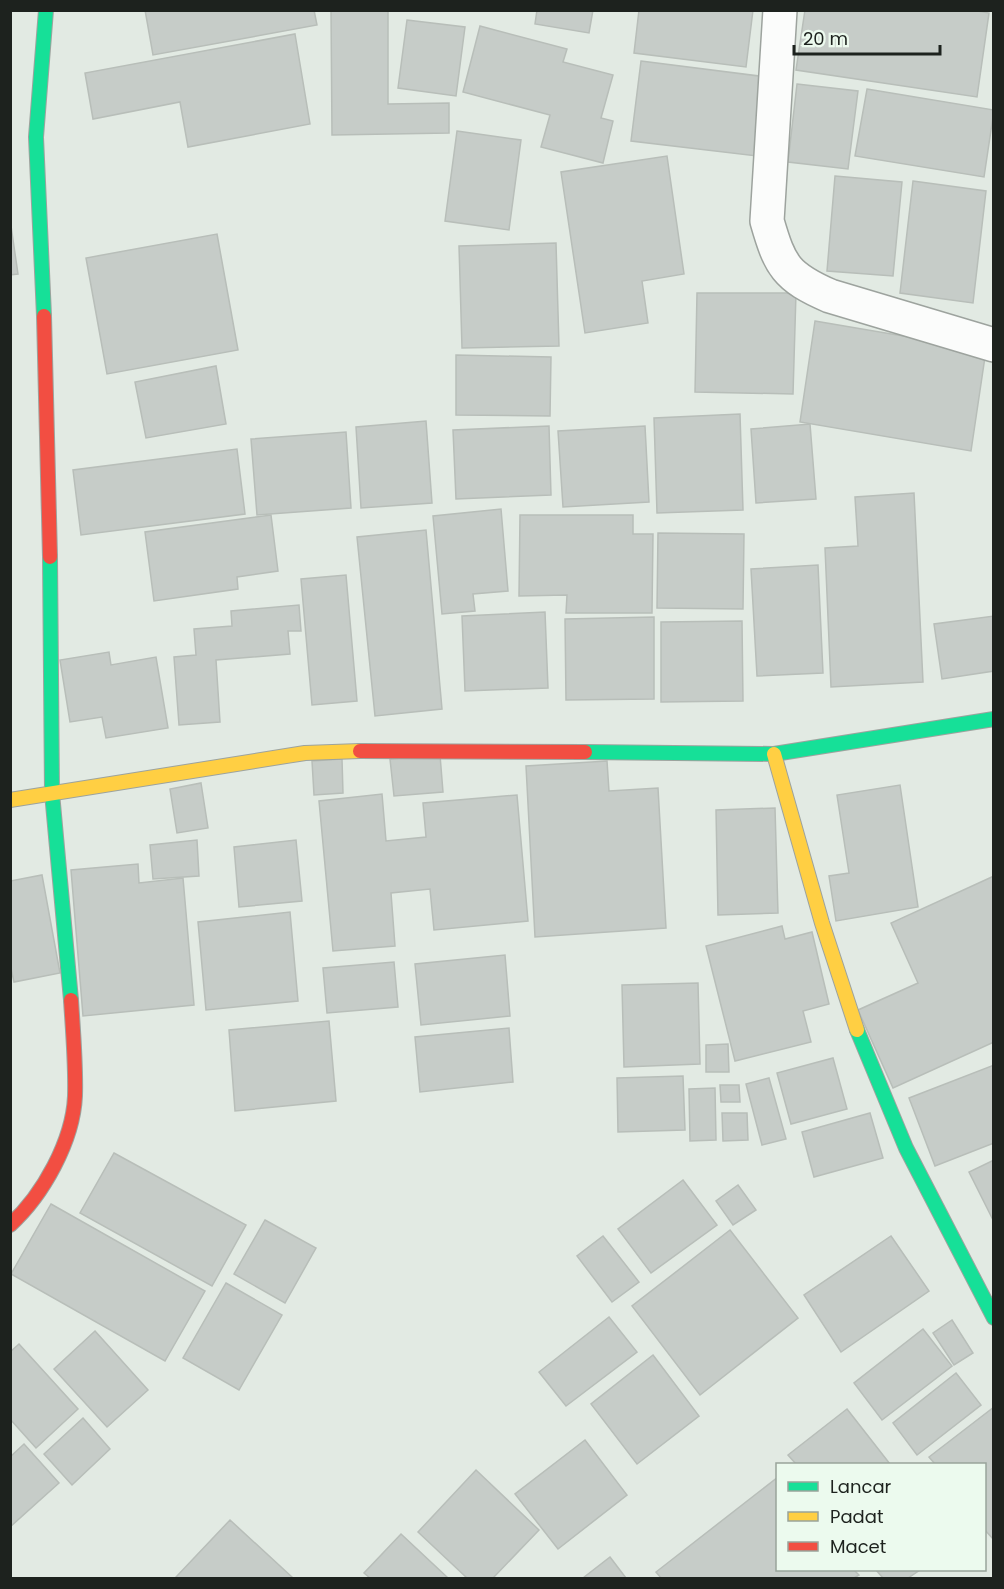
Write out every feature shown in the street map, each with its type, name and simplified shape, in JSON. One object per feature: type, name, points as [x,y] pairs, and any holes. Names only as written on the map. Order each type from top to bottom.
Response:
[{"type":"street","points":[[10,1225],[21,1214],[50,1172],[68,1132],[75,1098],[73,1028],[52,794],[48,406],[36,137],[46,10]]},
{"type":"street","points":[[780,10],[767,221],[776,252],[786,270],[810,288],[830,297],[993,345]]},
{"type":"street","points":[[10,800],[305,753],[385,750],[774,754],[993,719]]},
{"type":"street","points":[[774,754],[837,971],[880,1089],[935,1205],[993,1318]]},
{"type":"building","points":[[145,10],[314,10],[317,25],[153,55]]},
{"type":"building","points":[[331,10],[388,10],[388,104],[449,103],[449,133],[332,135]]},
{"type":"building","points":[[537,10],[593,10],[589,33],[535,24]]},
{"type":"building","points":[[639,10],[753,10],[746,67],[634,53]]},
{"type":"building","points":[[805,10],[972,10],[989,13],[977,97],[796,70]]},
{"type":"building","points":[[407,20],[465,27],[456,96],[398,88]]},
{"type":"building","points":[[480,26],[567,49],[563,62],[613,75],[601,118],[613,121],[603,163],[541,147],[550,115],[463,92]]},
{"type":"building","points":[[295,34],[310,124],[188,147],[180,102],[93,119],[85,73]]},
{"type":"building","points":[[641,61],[767,77],[757,156],[631,141]]},
{"type":"building","points":[[797,84],[858,91],[848,169],[788,162]]},
{"type":"building","points":[[867,89],[994,110],[984,177],[855,156]]},
{"type":"building","points":[[457,131],[521,140],[509,230],[445,221]]},
{"type":"building","points":[[667,156],[684,274],[642,281],[648,323],[585,333],[561,172]]},
{"type":"building","points":[[835,176],[902,182],[893,276],[827,271]]},
{"type":"building","points":[[913,181],[986,191],[973,303],[900,293]]},
{"type":"building","points":[[10,219],[18,274],[10,275]]},
{"type":"building","points":[[217,234],[238,350],[107,374],[86,258]]},
{"type":"building","points":[[556,243],[559,346],[462,348],[459,246]]},
{"type":"building","points":[[697,293],[796,293],[793,394],[695,392]]},
{"type":"building","points":[[815,321],[986,350],[971,451],[800,422]]},
{"type":"building","points":[[456,355],[551,357],[550,416],[456,415]]},
{"type":"building","points":[[216,366],[226,424],[146,438],[135,382]]},
{"type":"building","points":[[740,414],[743,510],[657,513],[654,418]]},
{"type":"building","points":[[426,421],[432,503],[361,508],[356,427]]},
{"type":"building","points":[[810,424],[816,499],[756,503],[751,429]]},
{"type":"building","points":[[549,426],[551,495],[456,499],[453,430]]},
{"type":"building","points":[[645,426],[649,502],[563,507],[558,431]]},
{"type":"building","points":[[346,432],[351,508],[257,515],[251,439]]},
{"type":"building","points":[[237,449],[245,514],[81,535],[73,470]]},
{"type":"building","points":[[914,493],[923,682],[831,687],[825,548],[858,546],[855,497]]},
{"type":"building","points":[[501,509],[508,591],[473,594],[475,611],[442,614],[433,516]]},
{"type":"building","points":[[271,515],[278,571],[237,577],[238,589],[154,601],[145,532]]},
{"type":"building","points":[[520,515],[633,515],[633,534],[653,534],[652,613],[566,613],[567,595],[519,596]]},
{"type":"building","points":[[426,530],[442,709],[375,716],[357,537]]},
{"type":"building","points":[[658,533],[744,534],[743,609],[657,608]]},
{"type":"building","points":[[818,565],[823,673],[757,676],[751,569]]},
{"type":"building","points":[[346,575],[357,701],[312,705],[301,579]]},
{"type":"building","points":[[299,605],[301,631],[288,631],[290,654],[216,660],[220,722],[179,725],[174,657],[196,655],[194,629],[232,626],[231,611]]},
{"type":"building","points":[[545,612],[548,688],[465,691],[462,616]]},
{"type":"building","points":[[994,616],[994,671],[942,679],[934,624]]},
{"type":"building","points":[[654,617],[654,699],[566,700],[565,619]]},
{"type":"building","points":[[742,621],[743,701],[661,702],[661,622]]},
{"type":"building","points":[[109,652],[111,665],[156,657],[168,728],[106,738],[102,717],[70,722],[60,660]]},
{"type":"building","points":[[440,755],[443,792],[394,796],[390,759]]},
{"type":"building","points":[[342,759],[343,793],[314,795],[312,761]]},
{"type":"building","points":[[607,761],[609,791],[658,788],[666,928],[535,937],[526,766]]},
{"type":"building","points":[[201,783],[208,828],[177,833],[170,789]]},
{"type":"building","points":[[900,785],[918,907],[836,921],[829,876],[849,873],[837,795]]},
{"type":"building","points":[[382,794],[386,841],[426,837],[423,803],[517,795],[528,921],[434,930],[430,889],[391,893],[395,946],[333,951],[319,801]]},
{"type":"building","points":[[775,808],[778,913],[718,915],[716,810]]},
{"type":"building","points":[[197,840],[199,876],[153,879],[150,845]]},
{"type":"building","points":[[296,840],[302,901],[239,907],[234,847]]},
{"type":"building","points":[[138,864],[139,883],[183,878],[194,1005],[83,1016],[71,870]]},
{"type":"building","points":[[42,875],[60,973],[14,982],[10,964],[10,881]]},
{"type":"building","points":[[994,876],[994,1042],[893,1088],[858,1010],[918,983],[891,923]]},
{"type":"building","points":[[290,912],[298,1001],[206,1010],[198,922]]},
{"type":"building","points":[[782,926],[785,939],[812,932],[829,1004],[803,1011],[811,1042],[735,1061],[706,946]]},
{"type":"building","points":[[505,955],[510,1016],[421,1025],[415,964]]},
{"type":"building","points":[[394,962],[398,1007],[327,1013],[323,968]]},
{"type":"building","points":[[698,983],[700,1064],[624,1067],[622,985]]},
{"type":"building","points":[[329,1021],[336,1101],[235,1111],[229,1030]]},
{"type":"building","points":[[509,1028],[513,1082],[420,1092],[415,1037]]},
{"type":"building","points":[[728,1044],[729,1072],[706,1072],[706,1045]]},
{"type":"building","points":[[833,1058],[847,1109],[791,1124],[777,1073]]},
{"type":"building","points":[[994,1065],[994,1143],[935,1166],[909,1098]]},
{"type":"building","points":[[683,1076],[685,1130],[618,1132],[617,1078]]},
{"type":"building","points":[[769,1078],[786,1139],[762,1145],[746,1084]]},
{"type":"building","points":[[720,1085],[739,1085],[740,1102],[721,1102]]},
{"type":"building","points":[[715,1088],[716,1140],[690,1141],[689,1089]]},
{"type":"building","points":[[722,1113],[747,1113],[748,1140],[723,1141]]},
{"type":"building","points":[[870,1113],[883,1158],[814,1177],[802,1132]]},
{"type":"building","points":[[114,1153],[246,1225],[212,1286],[80,1213]]},
{"type":"building","points":[[994,1160],[994,1222],[969,1172]]},
{"type":"building","points":[[683,1180],[717,1225],[651,1273],[618,1229]]},
{"type":"building","points":[[738,1185],[756,1210],[733,1225],[716,1201]]},
{"type":"building","points":[[51,1204],[205,1291],[165,1361],[11,1274]]},
{"type":"building","points":[[265,1220],[316,1248],[285,1303],[234,1274]]},
{"type":"building","points":[[730,1230],[798,1318],[700,1395],[632,1306]]},
{"type":"building","points":[[603,1236],[639,1282],[612,1302],[577,1256]]},
{"type":"building","points":[[891,1236],[929,1291],[841,1352],[804,1295]]},
{"type":"building","points":[[226,1283],[282,1315],[239,1390],[183,1358]]},
{"type":"building","points":[[609,1317],[637,1352],[566,1406],[539,1372]]},
{"type":"building","points":[[952,1320],[973,1353],[954,1365],[933,1333]]},
{"type":"building","points":[[923,1329],[952,1366],[882,1420],[854,1383]]},
{"type":"building","points":[[95,1331],[148,1390],[107,1427],[54,1369]]},
{"type":"building","points":[[19,1344],[78,1409],[36,1448],[10,1419],[10,1352]]},
{"type":"building","points":[[653,1355],[699,1416],[637,1464],[591,1404]]},
{"type":"building","points":[[956,1373],[981,1405],[917,1455],[893,1423]]},
{"type":"building","points":[[994,1407],[994,1540],[986,1531],[986,1463],[934,1463],[929,1457]]},
{"type":"building","points":[[847,1409],[889,1463],[795,1463],[788,1455]]},
{"type":"building","points":[[83,1418],[110,1449],[72,1485],[44,1454]]},
{"type":"building","points":[[585,1440],[627,1495],[558,1549],[515,1494]]},
{"type":"building","points":[[24,1444],[59,1483],[10,1527],[10,1457]]},
{"type":"building","points":[[476,1470],[539,1530],[493,1578],[467,1578],[418,1532]]},
{"type":"building","points":[[776,1479],[776,1571],[855,1571],[859,1575],[854,1578],[661,1578],[656,1572]]},
{"type":"building","points":[[230,1520],[293,1578],[176,1577]]},
{"type":"building","points":[[401,1534],[448,1578],[370,1578],[364,1573]]},
{"type":"building","points":[[610,1557],[626,1578],[583,1578]]},
{"type":"building","points":[[877,1571],[918,1571],[908,1578],[883,1578]]},
{"type":"traffic: fast","points":[[44,316],[36,137],[46,10]]},
{"type":"traffic: fast","points":[[50,557],[52,793],[71,1000]]},
{"type":"traffic: fast","points":[[585,752],[774,754],[994,719]]},
{"type":"traffic: fast","points":[[857,1030],[906,1148],[994,1318]]},
{"type":"traffic: slow","points":[[10,800],[305,753],[360,751]]},
{"type":"traffic: slow","points":[[774,754],[822,923],[857,1030]]},
{"type":"traffic: jam","points":[[44,316],[50,557]]},
{"type":"traffic: jam","points":[[360,751],[585,752]]},
{"type":"traffic: jam","points":[[10,1225],[45,1183],[69,1131],[75,1096],[71,1000]]}]
